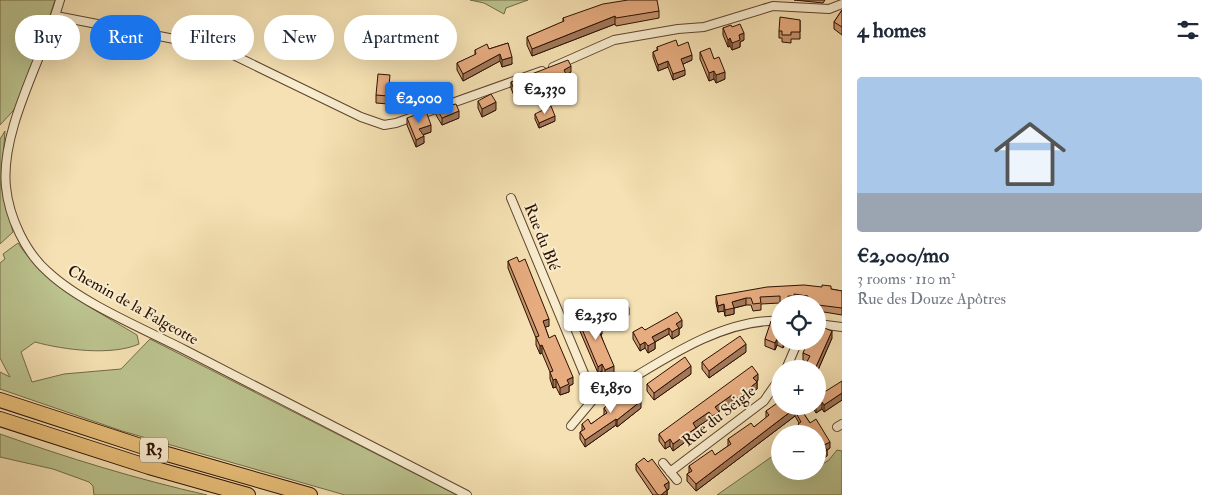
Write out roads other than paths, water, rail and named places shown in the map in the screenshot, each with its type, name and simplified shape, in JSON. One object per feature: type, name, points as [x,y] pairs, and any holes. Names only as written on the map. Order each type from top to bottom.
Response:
[{"type":"highway","name":"R3","points":[[0,400],[153,450],[310,495]]},
{"type":"highway","name":"R3","points":[[0,419],[149,467],[248,495]]},
{"type":"street","name":"Chemin de la Falgeotte","points":[[56,15],[60,0]]},
{"type":"street","points":[[80,21],[200,44],[225,52],[361,118],[384,125],[396,123],[554,67],[614,40],[678,29],[704,27],[773,6],[829,9],[842,3],[838,0]]},
{"type":"street","name":"Chemin de la Falgeotte","points":[[38,60],[13,123],[5,165],[6,188],[11,211],[27,247],[47,272],[70,290],[467,495]]},
{"type":"street","name":"Rue du Blé","points":[[511,198],[593,395],[596,396]]},
{"type":"street","points":[[571,426],[596,396],[600,398],[714,333],[743,325],[771,322]]},
{"type":"street","points":[[826,325],[842,326]]},
{"type":"street","name":"Rue du Seigle","points":[[670,472],[764,402],[771,392]]},
{"type":"street","points":[[663,463],[677,480]]}]
